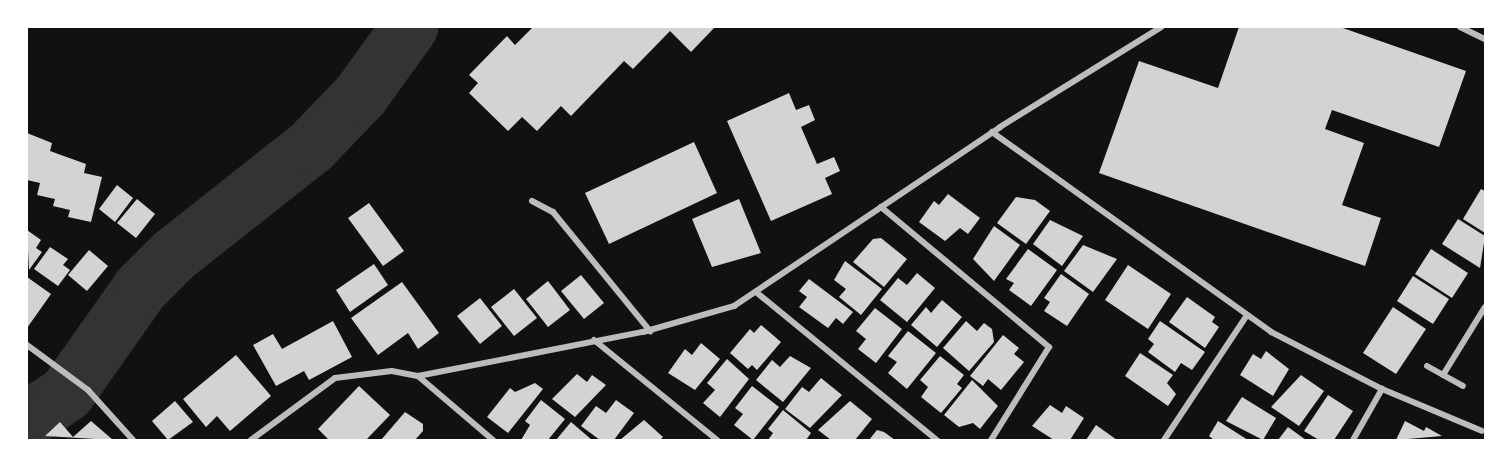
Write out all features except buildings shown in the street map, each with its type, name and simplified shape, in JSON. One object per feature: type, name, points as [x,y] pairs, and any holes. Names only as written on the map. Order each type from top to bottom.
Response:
[{"type":"street","points":[[251,440],[335,378],[392,371],[418,376],[594,339],[650,331],[734,306],[992,132],[1161,27]]},
{"type":"street","points":[[1461,27],[1485,39]]},
{"type":"street","points":[[992,132],[1247,315],[1382,389],[1482,431]]},
{"type":"street","points":[[532,201],[553,213],[650,331]]},
{"type":"street","points":[[881,207],[1049,347],[991,440]]},
{"type":"street","points":[[756,292],[937,440]]},
{"type":"street","points":[[1443,375],[1485,307]]},
{"type":"street","points":[[1164,440],[1247,315]]},
{"type":"street","points":[[594,339],[717,440]]},
{"type":"street","points":[[27,345],[88,390],[133,440]]},
{"type":"street","points":[[1427,366],[1463,387]]},
{"type":"street","points":[[418,376],[493,440]]},
{"type":"street","points":[[1353,440],[1382,389]]},
{"type":"waterway","points":[[27,419],[66,393],[140,288],[173,255],[311,146],[360,95],[409,27]]}]
